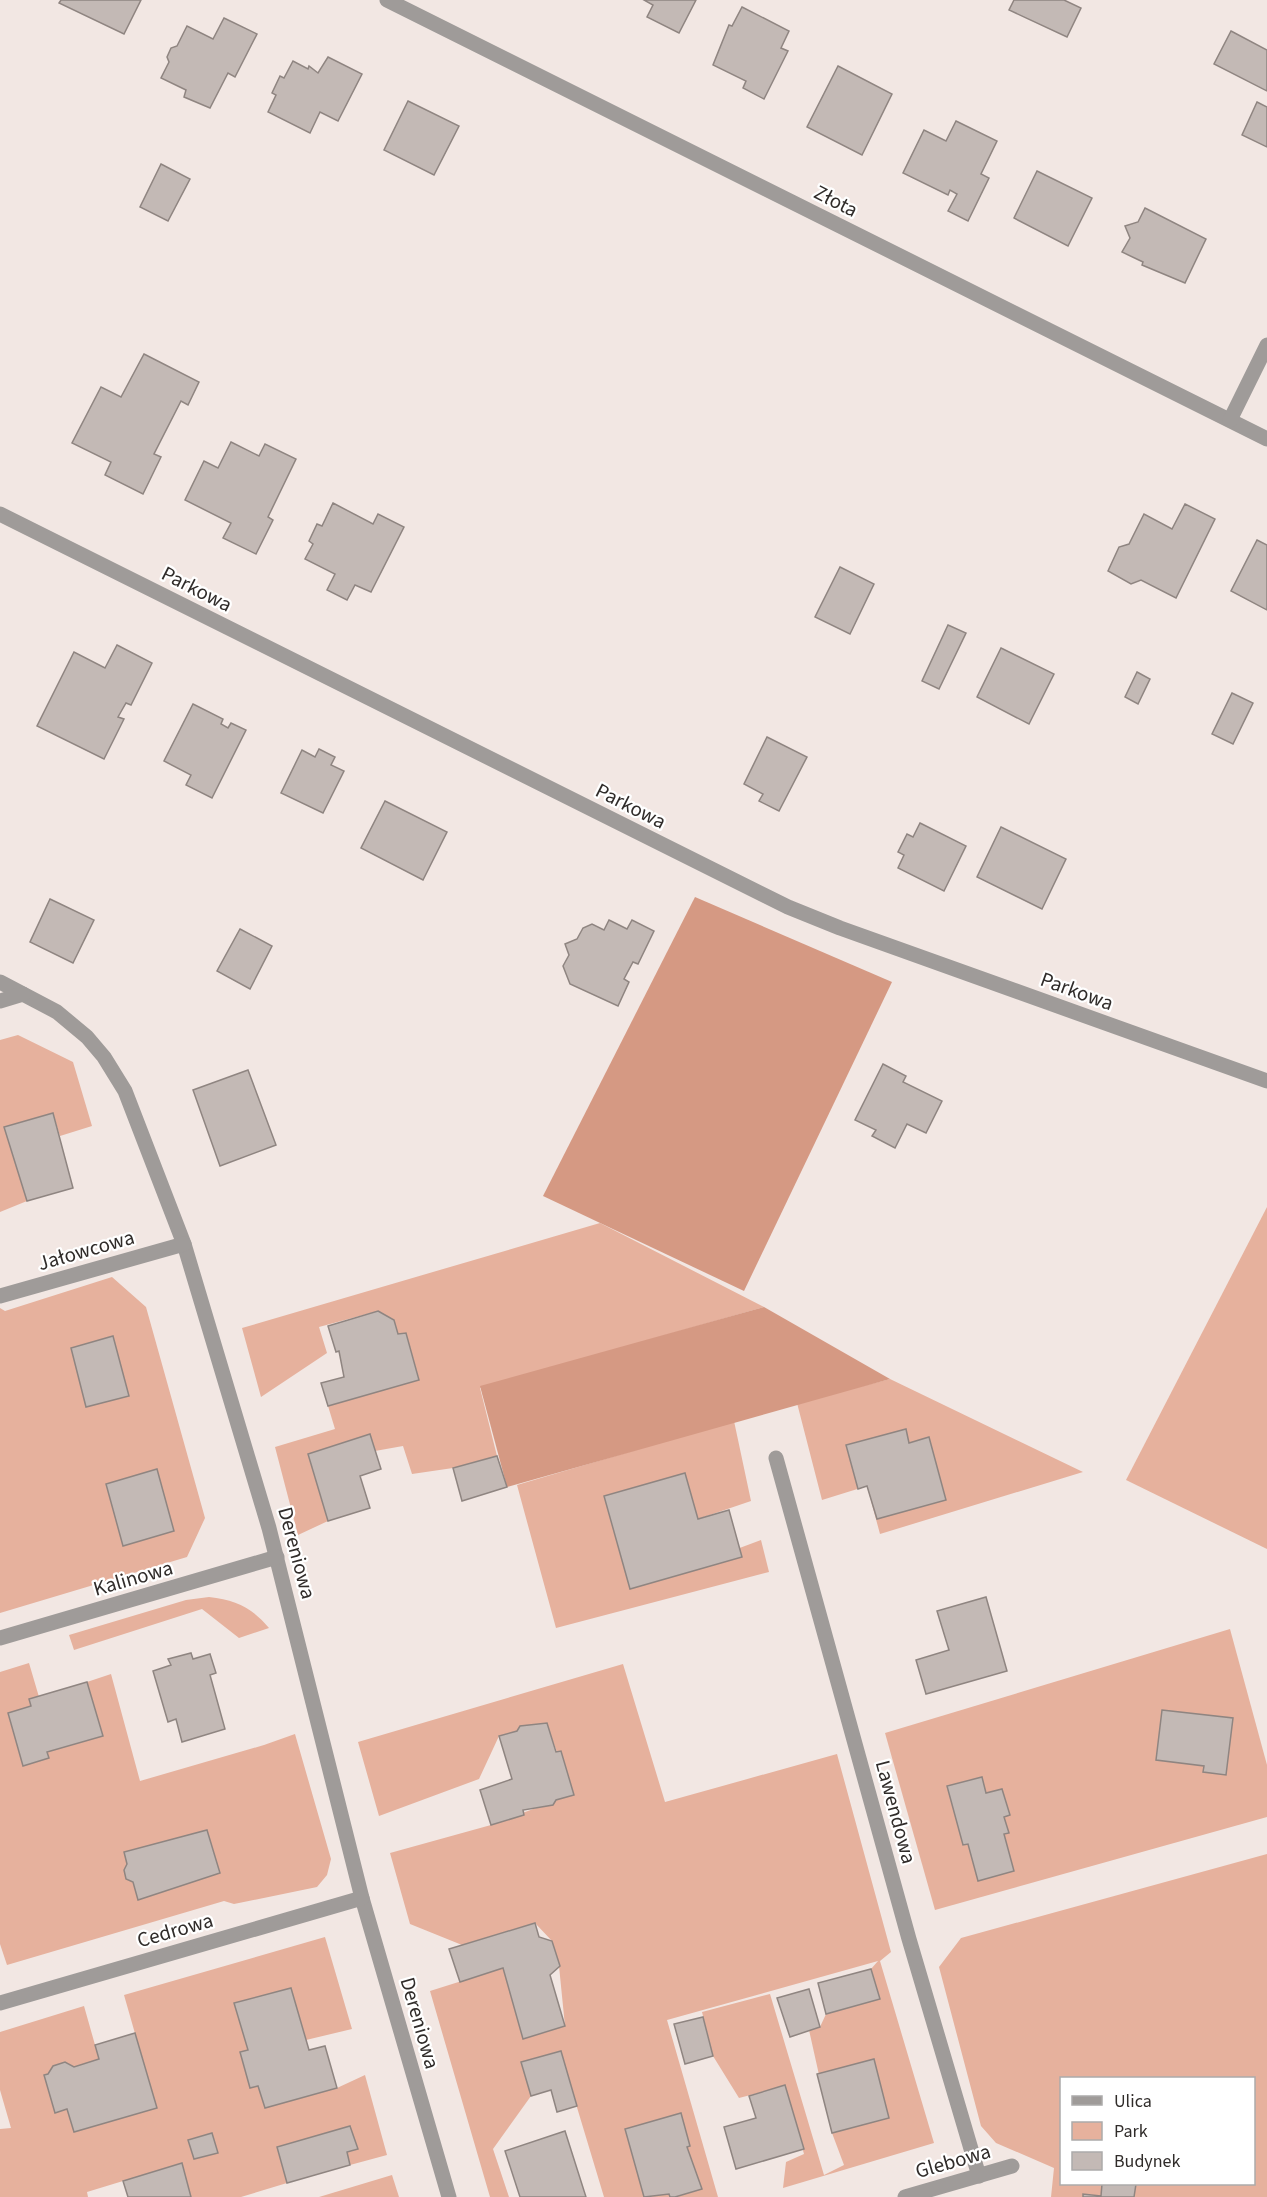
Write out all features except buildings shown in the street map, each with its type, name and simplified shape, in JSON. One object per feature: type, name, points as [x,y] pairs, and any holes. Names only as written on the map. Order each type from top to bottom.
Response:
[{"type":"street","name":"Złota","points":[[387,0],[1267,439]]},
{"type":"street","points":[[1230,420],[1267,345]]},
{"type":"street","name":"Parkowa","points":[[0,514],[788,907],[851,932],[1267,1081]]},
{"type":"street","name":"Dereniowa","points":[[0,982],[57,1012],[87,1037],[104,1057],[125,1091],[184,1244],[277,1557],[362,1898],[449,2197]]},
{"type":"street","points":[[0,1001],[23,994]]},
{"type":"street","name":"Jałowcowa","points":[[0,1296],[184,1244]]},
{"type":"street","name":"Lawendowa","points":[[776,1458],[909,1940],[979,2176]]},
{"type":"street","name":"Kalinowa","points":[[0,1638],[277,1557]]},
{"type":"street","name":"Cedrowa","points":[[0,2002],[362,1898]]},
{"type":"street","name":"Glebowa","points":[[906,2197],[1012,2166]]},
{"type":"green space","points":[[18,1035],[73,1062],[92,1126],[60,1136],[53,1113],[4,1127],[27,1201],[0,1212],[0,1040]]},
{"type":"green space","points":[[1267,1207],[1267,1549],[1126,1480]]},
{"type":"green space","points":[[600,1223],[764,1307],[480,1388],[497,1456],[453,1468],[412,1474],[403,1446],[375,1451],[370,1434],[308,1454],[328,1521],[298,1535],[275,1447],[335,1429],[328,1406],[419,1379],[406,1333],[398,1334],[394,1320],[378,1311],[319,1327],[327,1353],[261,1397],[242,1328]]},
{"type":"green space","points":[[112,1277],[146,1307],[205,1518],[187,1557],[0,1613],[0,1308],[5,1311]]},
{"type":"green space","points":[[890,1379],[1083,1472],[880,1534],[867,1486],[822,1500],[797,1403]]},
{"type":"green space","points":[[734,1421],[751,1501],[698,1519],[685,1473],[604,1496],[630,1589],[761,1540],[769,1572],[556,1628],[517,1485]]},
{"type":"green space","points":[[209,1597],[227,1600],[242,1606],[256,1615],[269,1628],[239,1638],[202,1609],[74,1650],[69,1635],[186,1600]]},
{"type":"green space","points":[[1230,1629],[1267,1765],[1267,1817],[935,1910],[885,1733]]},
{"type":"green space","points":[[29,1663],[39,1697],[31,1706],[8,1714],[23,1766],[49,1758],[47,1752],[102,1736],[87,1682],[111,1674],[140,1781],[295,1734],[331,1859],[327,1875],[317,1887],[234,1904],[224,1901],[7,1965],[0,1944],[0,1672]]},
{"type":"green space","points":[[623,1664],[665,1802],[837,1754],[891,1952],[880,1961],[934,2143],[783,2188],[786,2162],[804,2154],[785,2086],[739,2098],[713,2056],[702,2012],[770,1994],[824,2175],[844,2165],[832,2133],[809,2030],[820,2027],[826,2014],[880,1999],[871,1969],[878,1961],[667,2020],[718,2197],[604,2197],[560,2051],[521,2062],[531,2096],[493,2149],[509,2197],[490,2197],[430,1991],[503,1968],[523,2039],[565,2026],[559,1966],[552,1941],[535,1923],[462,1945],[410,1924],[390,1853],[491,1825],[573,1794],[546,1723],[499,1736],[479,1779],[379,1816],[358,1742]]},
{"type":"green space","points":[[1267,1854],[1267,2197],[1051,2197],[1054,2168],[996,2143],[981,2126],[939,1967],[961,1938]]},
{"type":"green space","points":[[325,1937],[352,2029],[306,2040],[291,1988],[235,2003],[248,2050],[240,2052],[250,2088],[258,2086],[265,2108],[337,2088],[365,2075],[387,2155],[350,2165],[347,2152],[357,2149],[350,2126],[277,2147],[287,2183],[241,2197],[191,2197],[182,2163],[87,2192],[88,2197],[0,2197],[0,2129],[11,2128],[0,2090],[0,2032],[84,2006],[99,2059],[55,2113],[67,2109],[74,2132],[156,2107],[124,1995]],"holes":[[[212,2133],[217,2152],[194,2159],[188,2140]]]},
{"type":"green space","points":[[392,2175],[399,2197],[319,2197]]},
{"type":"shaded area","points":[[695,897],[892,982],[744,1291],[543,1196]]},
{"type":"shaded area","points":[[764,1307],[890,1379],[507,1487],[480,1386]]}]
